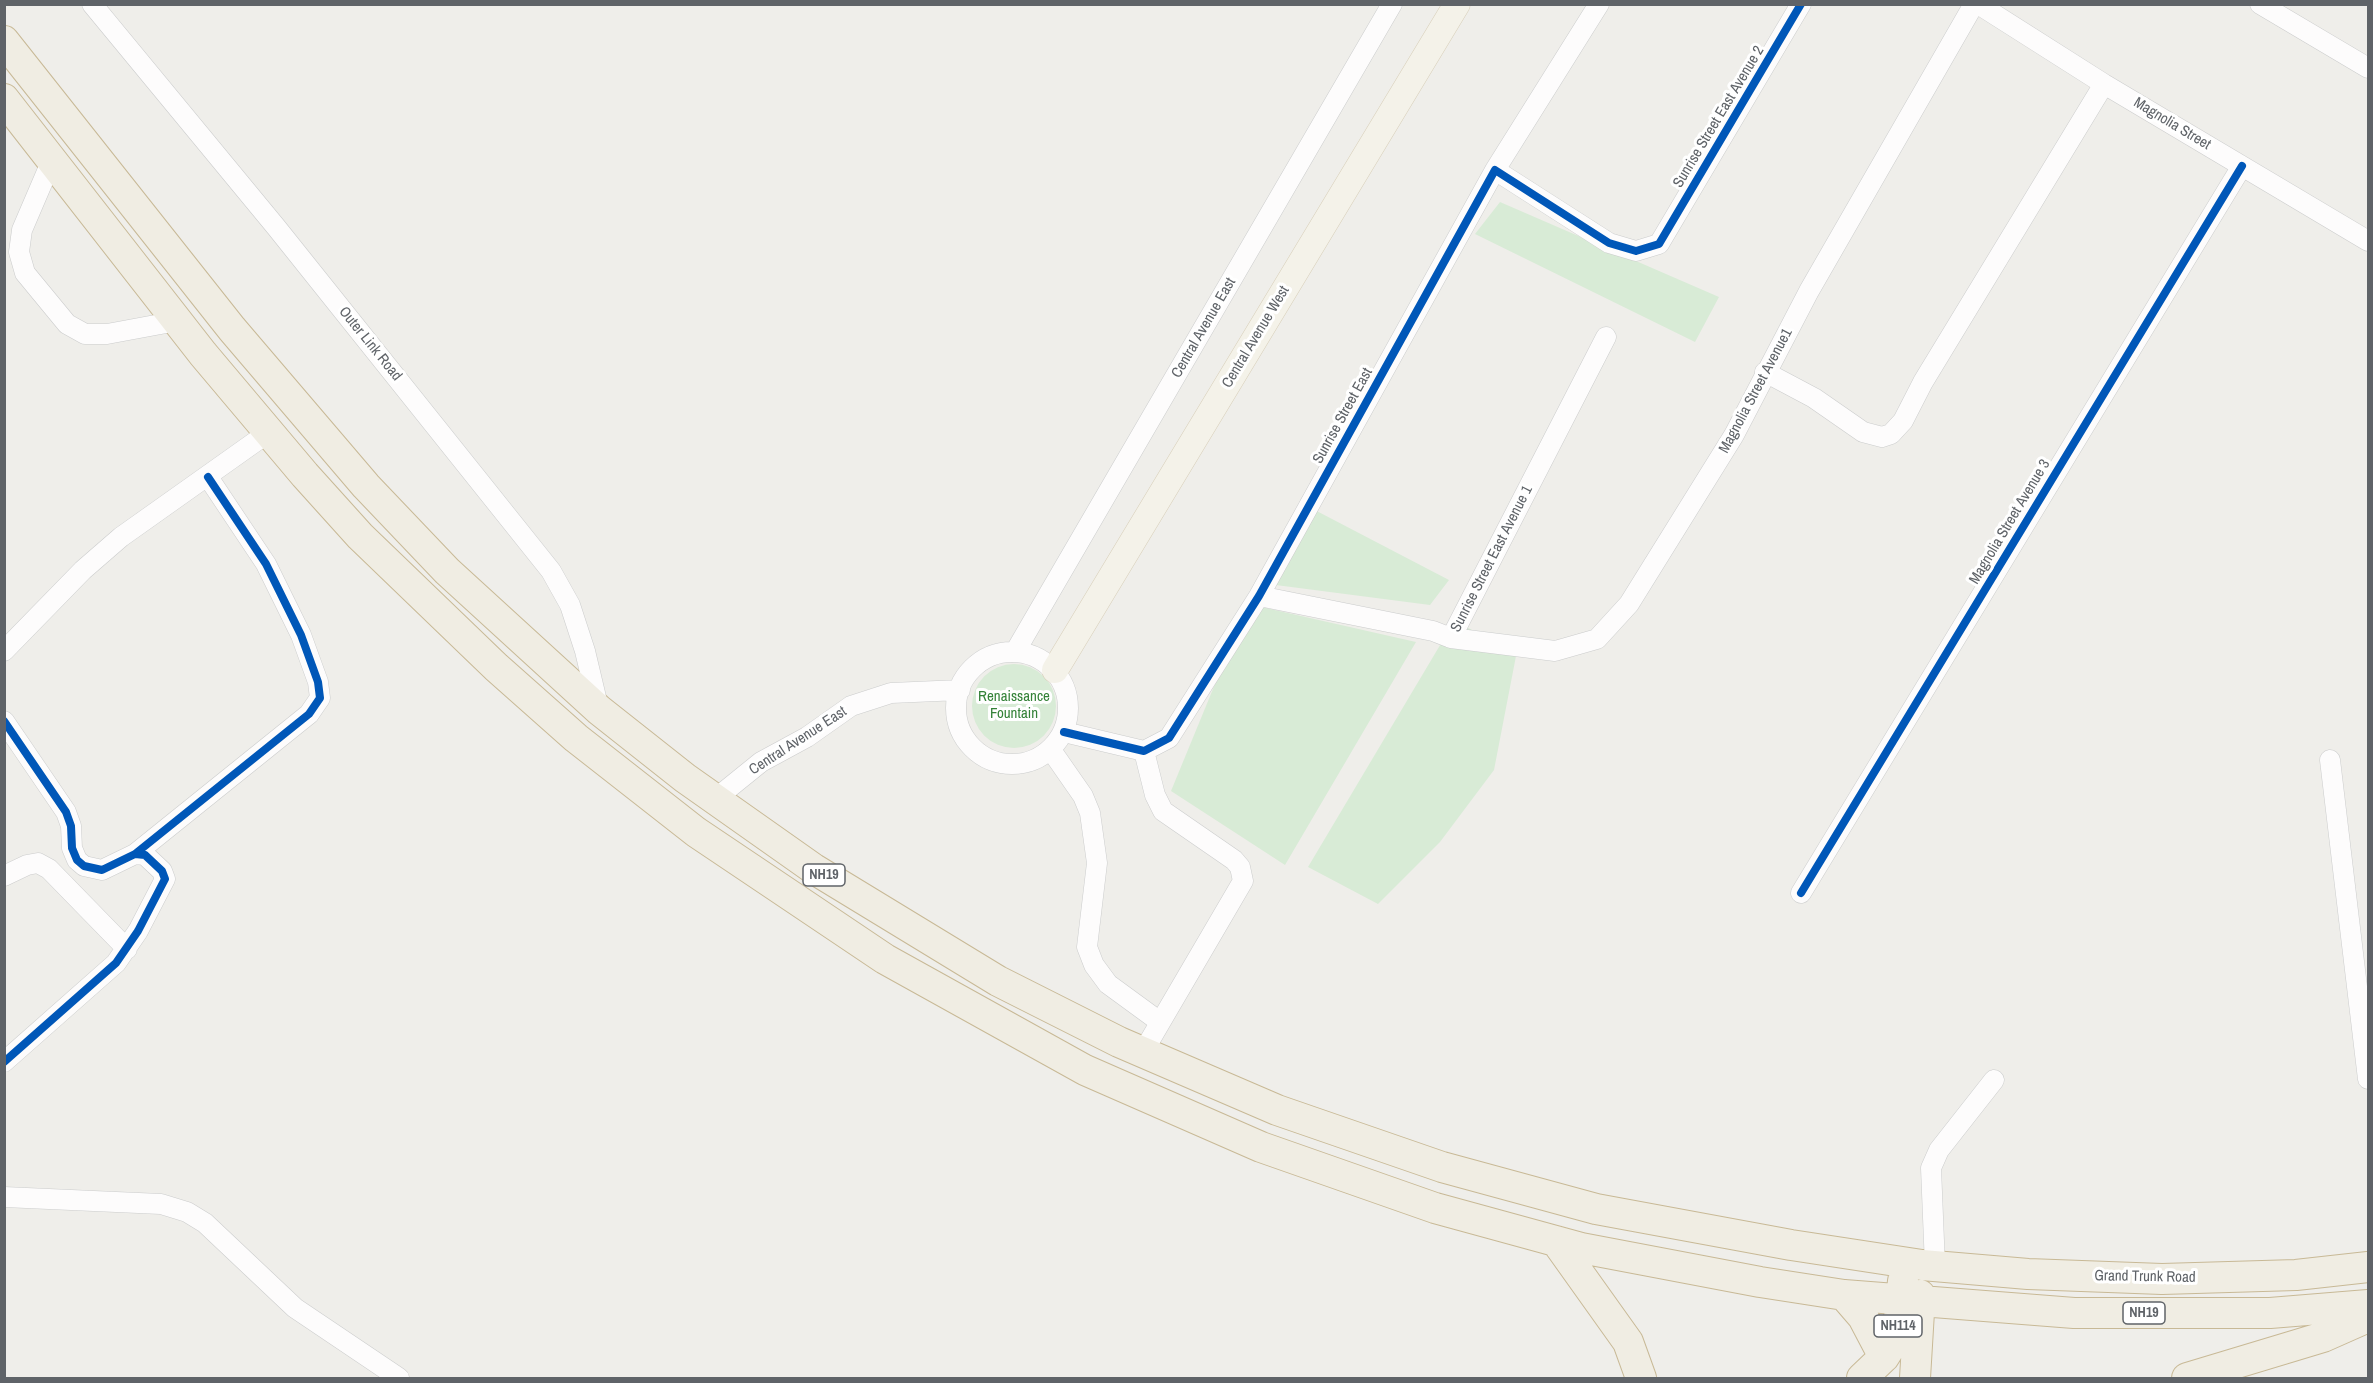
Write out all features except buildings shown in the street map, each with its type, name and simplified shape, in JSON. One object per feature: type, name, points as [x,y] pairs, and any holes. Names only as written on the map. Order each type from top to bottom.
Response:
[{"type":"highway","name":"NH19","points":[[4,41],[232,330],[366,486],[447,571],[599,710],[714,800],[814,869],[998,981],[1143,1052],[1277,1110],[1442,1167],[1596,1209],[1791,1245],[1920,1264]]},
{"type":"highway","name":"NH19","points":[[4,99],[177,321],[269,432],[384,560],[496,667],[576,738],[696,832],[885,959],[1085,1070],[1261,1147],[1435,1208],[1556,1241],[1760,1282],[1844,1295],[2085,1313],[2270,1313],[2368,1305]]},
{"type":"highway","points":[[1556,1241],[1628,1342],[1641,1378]]},
{"type":"highway","name":"Grand Trunk Road","points":[[1920,1264],[2028,1274],[2162,1279],[2296,1275],[2368,1267]]},
{"type":"highway","name":"NH114","points":[[1862,1378],[1884,1357],[1911,1301],[1920,1264]]},
{"type":"highway","points":[[1844,1295],[1863,1317],[1884,1357]]},
{"type":"highway","name":"NH114","points":[[1911,1301],[1915,1378]]},
{"type":"highway","points":[[2187,1378],[2323,1337],[2368,1317]]},
{"type":"main road","name":"Central Avenue West","points":[[1055,670],[1457,4]]},
{"type":"street","name":"Outer Link Road","points":[[92,4],[276,226],[551,572],[570,605],[585,651],[599,710]]},
{"type":"street","name":"Central Avenue East","points":[[1016,652],[1392,4]]},
{"type":"street","name":"Sunrise Street East","points":[[1144,751],[1169,738],[1259,596],[1495,170],[1599,4]]},
{"type":"street","name":"Sunrise Street East Avenue 2","points":[[1495,170],[1610,243],[1636,251],[1659,244],[1802,4]]},
{"type":"street","name":"Magnolia Street","points":[[1976,4],[2104,84],[2368,241]]},
{"type":"street","name":"Magnolia Street Avenue1","points":[[1451,638],[1556,651],[1597,639],[1629,604],[1734,435],[1766,372],[1976,4]]},
{"type":"street","points":[[2260,4],[2368,68]]},
{"type":"street","points":[[1766,372],[1814,398],[1863,432],[1882,437],[1891,434],[1903,421],[1923,382],[2104,84]]},
{"type":"street","points":[[52,160],[22,230],[19,252],[25,273],[67,324],[86,334],[107,334],[177,321]]},
{"type":"street","name":"Magnolia Street Avenue 3","points":[[1801,893],[2242,166]]},
{"type":"street","name":"Sunrise Street East Avenue 1","points":[[1259,596],[1433,631],[1451,638],[1606,337]]},
{"type":"street","points":[[4,651],[83,570],[121,537],[269,432]]},
{"type":"street","points":[[4,721],[66,812],[71,826],[72,848],[77,860],[84,866],[102,870],[135,854],[309,714],[320,698],[318,682],[301,635],[266,564],[208,477]]},
{"type":"street","points":[[1016,652],[1037,657],[1055,670],[1066,689],[1069,711],[1064,732],[1051,750],[1032,762],[1010,765],[988,760],[970,746],[959,728],[956,706],[960,690],[974,666],[993,655],[1016,652]]},
{"type":"street","name":"Central Avenue East","points":[[714,800],[761,762],[807,737],[851,706],[891,693],[960,690]]},
{"type":"street","points":[[1064,732],[1144,751],[1155,795],[1163,811],[1233,860],[1240,867],[1243,878],[1143,1052]]},
{"type":"street","points":[[1051,750],[1083,796],[1090,813],[1097,863],[1087,947],[1094,965],[1108,984],[1160,1022]]},
{"type":"street","points":[[2330,760],[2368,1079]]},
{"type":"street","points":[[4,1062],[116,963],[128,949],[165,879],[162,871],[151,858],[135,854]]},
{"type":"street","points":[[4,876],[27,865],[38,863],[49,869],[128,949]]},
{"type":"street","points":[[1920,1264],[1932,1168],[1939,1150],[1994,1080]]},
{"type":"street","points":[[4,1197],[161,1204],[187,1212],[205,1223],[295,1308],[399,1378]]},
{"type":"green space","points":[[1500,202],[1719,297],[1695,342],[1475,234]]},
{"type":"green space","points":[[1309,507],[1449,580],[1430,605],[1268,584]]},
{"type":"green space","points":[[1248,604],[1416,642],[1285,865],[1171,791]]},
{"type":"green space","points":[[1455,620],[1516,656],[1494,770],[1440,842],[1378,904],[1308,867]]},
{"type":"green space","name":"Renaissance Fountain","points":[[1014,664],[1030,667],[1044,676],[1053,690],[1056,706],[1053,722],[1044,736],[1030,745],[1014,748],[998,745],[984,736],[975,722],[972,706],[975,690],[984,676],[998,667]]},
{"type":"cycle path","points":[[1064,732],[1144,751],[1169,738],[1259,596],[1495,170],[1609,243],[1636,251],[1659,244],[1801,4]]},
{"type":"cycle path","points":[[1801,893],[2242,166]]},
{"type":"cycle path","points":[[135,854],[309,714],[320,698],[318,682],[301,635],[266,564],[208,477]]},
{"type":"cycle path","points":[[4,721],[66,812],[71,826],[72,848],[77,860],[84,866],[102,870],[135,854],[145,855],[162,871],[165,879],[138,931],[116,963],[4,1062]]}]
